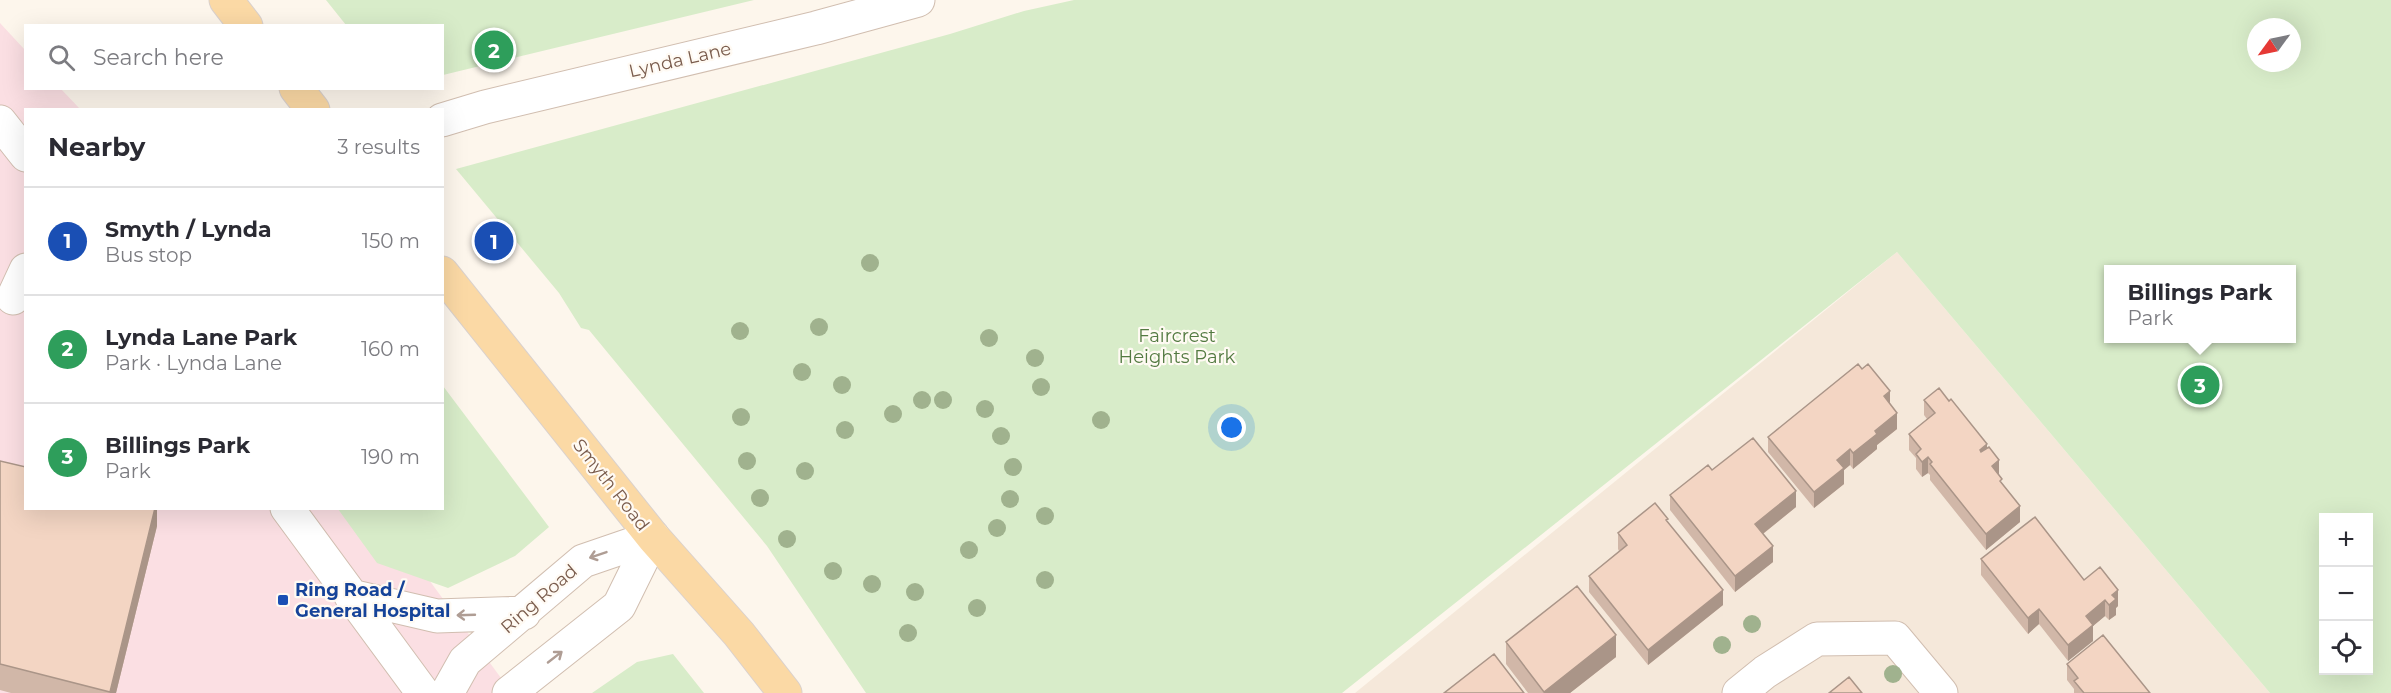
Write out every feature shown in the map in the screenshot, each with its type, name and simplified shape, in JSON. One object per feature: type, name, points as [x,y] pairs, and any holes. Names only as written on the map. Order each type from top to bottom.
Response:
[{"type":"main road","points":[[226,0],[244,24]]},
{"type":"main road","points":[[298,90],[311,108]]},
{"type":"main road","name":"Smyth Road","points":[[444,276],[653,537],[739,634],[785,693]]},
{"type":"street","name":"Lynda Lane","points":[[444,119],[485,107],[835,23],[918,0]]},
{"type":"street","points":[[24,274],[13,298],[24,296]]},
{"type":"street","points":[[287,510],[423,693]]},
{"type":"street","points":[[509,693],[620,606],[653,537]]},
{"type":"street","name":"Ring Road","points":[[447,693],[465,661],[583,561],[653,537]]},
{"type":"street","points":[[351,596],[437,616],[524,613]]},
{"type":"street","points":[[1739,693],[1765,672],[1817,639],[1895,638],[1941,693]]},
{"type":"shaded area","points":[[0,23],[24,49],[24,90],[62,90],[79,108],[24,108],[24,510],[378,510],[512,693],[0,693]]},
{"type":"shaded area","points":[[1897,252],[2270,693],[1355,693]]},
{"type":"green space","points":[[326,0],[754,0],[444,75],[444,24],[345,24]]},
{"type":"green space","name":"Faircrest Heights Park","points":[[1074,0],[2391,0],[2391,693],[2270,693],[1897,252],[1342,693],[866,693],[767,546],[589,330],[581,328],[559,293],[456,169],[950,34],[1024,11]]},
{"type":"green space","points":[[444,387],[549,527],[515,556],[448,588],[377,563],[339,510],[444,510]]},
{"type":"green space","points":[[673,654],[704,693],[592,693],[637,662]]},
{"type":"building","points":[[1858,364],[1862,369],[1868,364],[1890,391],[1884,396],[1897,413],[1875,431],[1877,434],[1853,453],[1850,449],[1837,460],[1844,468],[1814,492],[1768,437]]},
{"type":"building","points":[[1939,388],[1949,401],[1951,399],[1987,444],[1980,450],[1981,452],[1989,447],[1999,460],[1992,466],[2002,479],[2000,481],[2020,506],[1986,534],[1930,464],[1932,462],[1928,457],[1922,462],[1916,454],[1921,449],[1909,434],[1935,413],[1924,400]]},
{"type":"building","points":[[1753,438],[1796,491],[1755,524],[1773,546],[1735,576],[1670,495],[1708,465],[1712,470]]},
{"type":"building","points":[[0,461],[24,467],[24,510],[155,510],[110,692],[0,664]]},
{"type":"building","points":[[1655,503],[1668,519],[1666,520],[1723,590],[1648,650],[1589,576],[1627,545],[1618,533]]},
{"type":"building","points":[[2035,517],[2084,580],[2100,567],[2118,590],[2112,595],[2116,599],[2109,605],[2105,600],[2086,616],[2093,625],[2068,645],[2039,609],[2028,618],[1981,559]]},
{"type":"building","points":[[1577,586],[1616,635],[1544,692],[1506,642]]},
{"type":"building","points":[[2103,635],[2150,693],[2084,693],[2074,681],[2078,678],[2067,664]]},
{"type":"building","points":[[1494,654],[1524,693],[1444,693]]},
{"type":"building","points":[[1849,677],[1862,693],[1829,693]]},
{"type":"place","name":"Lynda Lane Park","points":[[494,50]]},
{"type":"place","name":"Smyth / Lynda","points":[[494,241]]},
{"type":"place","name":"Billings Park","points":[[2200,385]]},
{"type":"place","name":"Ring Road / General Hospital","points":[[283,600]]}]
